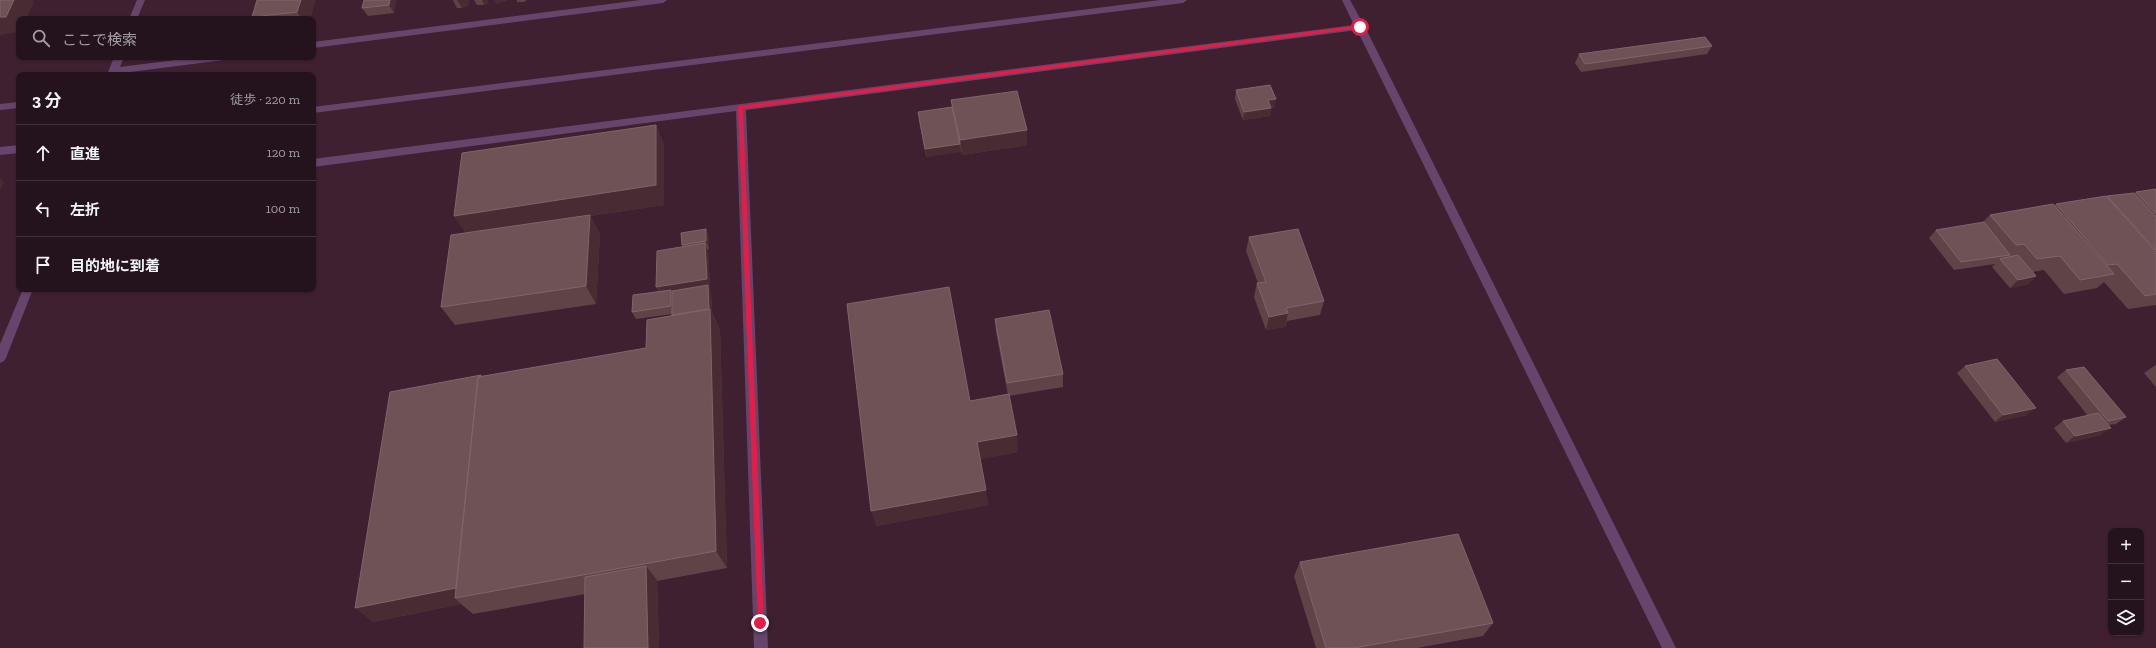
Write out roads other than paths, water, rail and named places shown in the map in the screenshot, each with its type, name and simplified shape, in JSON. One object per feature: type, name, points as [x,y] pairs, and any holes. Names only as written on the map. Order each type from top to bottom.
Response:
[{"type":"lane","points":[[134,16],[141,0]]},
{"type":"lane","points":[[316,46],[663,0]]},
{"type":"lane","points":[[316,110],[1182,0]]},
{"type":"lane","points":[[1346,0],[1669,648]]},
{"type":"lane","points":[[316,163],[1360,27]]},
{"type":"lane","points":[[113,72],[118,60]]},
{"type":"lane","points":[[120,72],[203,60]]},
{"type":"lane","points":[[0,107],[16,105]]},
{"type":"lane","points":[[740,107],[762,648]]},
{"type":"lane","points":[[0,151],[16,149]]},
{"type":"lane","points":[[0,358],[27,292]]}]
